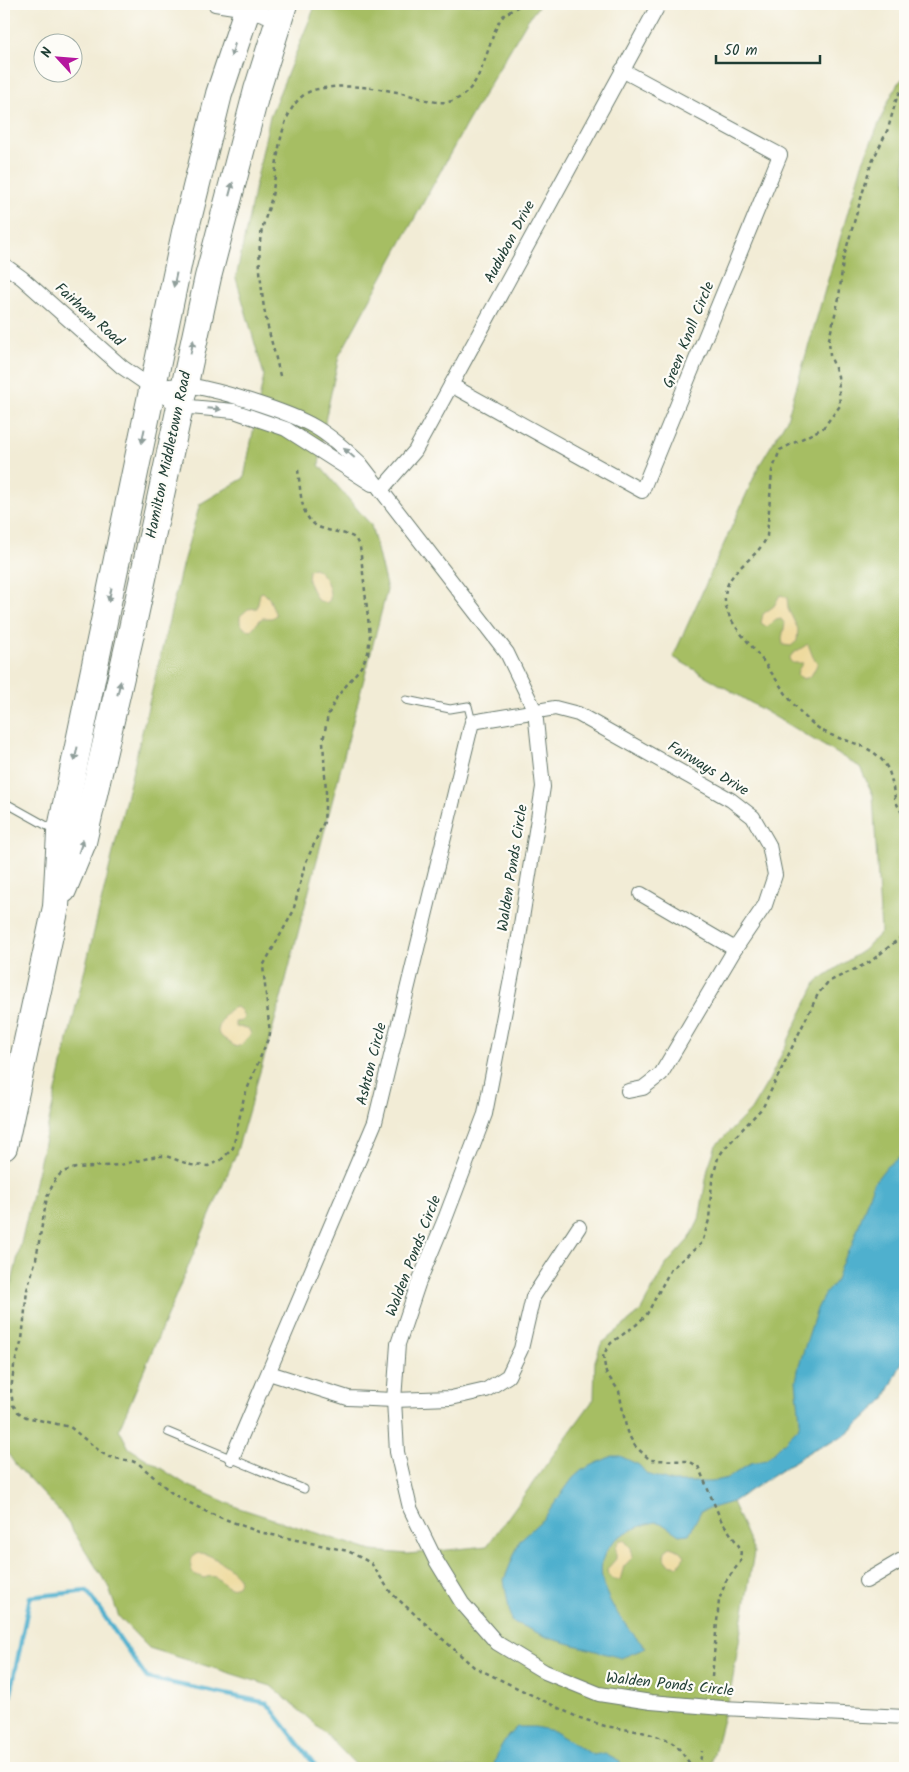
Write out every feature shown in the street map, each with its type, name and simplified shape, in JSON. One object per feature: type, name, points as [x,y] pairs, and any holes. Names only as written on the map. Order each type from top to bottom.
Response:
[{"type":"highway","name":"Hamilton Middletown Road","points":[[4,1147],[56,907],[60,833],[185,232],[206,146],[248,6]]},
{"type":"highway","name":"Hamilton Middletown Road","points":[[56,907],[83,842],[132,629],[208,277],[256,90],[281,11]]},
{"type":"street","points":[[215,4],[281,11]]},
{"type":"street","name":"Audubon Drive","points":[[381,490],[414,451],[659,4]]},
{"type":"street","name":"Green Knoll Circle","points":[[451,385],[642,491],[780,155],[622,70]]},
{"type":"street","name":"Fairham Road","points":[[4,265],[22,278],[122,367],[153,388]]},
{"type":"street","name":"Walden Ponds Circle","points":[[153,388],[234,411],[286,429],[381,490]]},
{"type":"street","name":"Walden Ponds Circle","points":[[153,388],[182,396],[258,405],[315,427],[360,462],[507,653],[535,711],[543,787],[519,937],[485,1114],[418,1284],[398,1344],[394,1400],[397,1452],[410,1508],[435,1559],[462,1603],[497,1643],[545,1672],[599,1694],[722,1708],[905,1717]]},
{"type":"street","name":"Fairways Drive","points":[[535,711],[555,708],[578,714],[732,800],[753,817],[769,845],[775,875],[765,905],[735,950],[660,1074],[644,1088],[628,1090]]},
{"type":"street","points":[[472,722],[535,711]]},
{"type":"street","name":"Ashton Circle","points":[[232,1458],[375,1122],[472,722]]},
{"type":"street","points":[[641,894],[735,950]]},
{"type":"street","points":[[269,1373],[348,1398],[394,1400],[451,1398],[486,1390],[508,1376],[521,1349],[533,1297],[579,1227]]},
{"type":"street","points":[[866,1581],[905,1558]]},
{"type":"lane","points":[[406,700],[450,709],[468,706],[472,722]]},
{"type":"lane","points":[[4,802],[60,833]]},
{"type":"lane","points":[[168,1432],[304,1489]]},
{"type":"path","points":[[280,376],[264,314],[260,249],[261,234],[273,190],[283,131],[296,103],[311,91],[336,87],[397,92],[438,102],[452,101],[461,96],[475,81],[499,22],[504,15],[522,4]]},
{"type":"path","points":[[905,85],[897,97],[888,129],[871,164],[843,260],[839,298],[830,338],[830,354],[838,376],[840,406],[823,428],[780,450],[772,471],[767,536],[764,544],[733,574],[725,596],[726,605],[734,624],[793,704],[818,728],[837,738],[867,747],[880,758],[891,774],[897,808],[905,816]]},
{"type":"path","points":[[298,470],[304,510],[311,522],[320,528],[355,538],[360,547],[370,645],[361,667],[337,697],[328,715],[323,741],[326,792],[324,822],[305,864],[293,912],[263,966],[270,1027],[269,1040],[244,1097],[233,1148],[221,1160],[208,1166],[191,1164],[166,1156],[150,1157],[120,1165],[76,1168],[62,1172],[55,1180],[48,1197],[36,1259],[27,1290],[22,1340],[11,1378],[13,1405],[26,1418],[70,1427],[109,1457],[132,1460],[173,1494],[208,1513],[259,1532],[348,1551],[362,1557],[376,1568],[391,1592],[474,1667],[577,1717],[606,1726],[642,1732],[666,1739],[677,1746],[693,1768]]},
{"type":"path","points":[[712,1677],[721,1590],[740,1562],[741,1549],[717,1512],[698,1466],[693,1462],[655,1462],[646,1457],[635,1446],[627,1432],[619,1391],[606,1374],[603,1355],[611,1343],[630,1330],[647,1314],[671,1268],[702,1243],[709,1220],[712,1181],[718,1158],[763,1107],[818,994],[828,982],[870,962],[905,934]]},
{"type":"path","points":[[699,1768],[702,1751]]},
{"type":"green space","points":[[316,4],[540,4],[527,21],[467,123],[339,356],[326,416],[319,465],[371,525],[387,590],[278,1010],[236,1154],[119,1429],[129,1448],[187,1485],[239,1508],[372,1551],[408,1554],[487,1546],[594,1399],[595,1361],[601,1344],[640,1312],[665,1266],[690,1238],[699,1220],[708,1168],[716,1145],[751,1110],[769,1080],[817,981],[864,950],[881,932],[873,795],[860,767],[673,657],[759,466],[787,419],[862,164],[888,102],[898,83],[905,76],[905,1356],[884,1400],[847,1434],[812,1450],[732,1502],[754,1552],[731,1689],[710,1768],[359,1768],[322,1730],[271,1686],[149,1648],[119,1617],[108,1586],[63,1515],[15,1464],[4,1448],[4,1317],[65,1052],[183,562],[200,504],[244,478],[264,375],[236,278],[270,116]]},
{"type":"sand","points":[[314,568],[321,573],[328,586],[330,600],[326,603],[317,600],[308,581],[309,570]]},
{"type":"sand","points":[[263,592],[269,598],[276,615],[272,618],[262,618],[251,630],[245,629],[240,623],[240,616],[248,609],[257,608],[260,593]]},
{"type":"sand","points":[[780,595],[787,597],[788,609],[798,629],[797,641],[791,646],[783,645],[782,638],[785,624],[781,619],[776,620],[767,627],[761,623],[763,614],[774,606]]},
{"type":"sand","points":[[808,644],[813,657],[818,663],[811,676],[804,679],[797,675],[803,663],[792,663],[789,659],[792,654]]},
{"type":"sand","points":[[236,1007],[241,1010],[244,1017],[242,1021],[235,1022],[235,1027],[248,1028],[251,1034],[241,1045],[236,1047],[219,1035],[218,1031],[224,1016],[229,1010]]},
{"type":"sand","points":[[620,1540],[624,1540],[631,1548],[633,1557],[624,1566],[620,1580],[614,1580],[608,1575],[607,1569],[616,1559],[616,1546]]},
{"type":"sand","points":[[670,1547],[681,1551],[685,1556],[678,1566],[669,1564],[664,1557],[665,1551]]},
{"type":"sand","points":[[199,1553],[216,1559],[234,1572],[240,1580],[238,1586],[231,1588],[216,1577],[204,1578],[194,1574],[191,1569],[191,1562],[194,1555]]},
{"type":"water","points":[[905,1154],[905,1356],[884,1400],[847,1434],[812,1450],[732,1502],[701,1511],[689,1534],[679,1535],[661,1523],[655,1522],[628,1532],[611,1544],[603,1559],[602,1576],[607,1594],[630,1631],[646,1648],[621,1658],[549,1638],[511,1621],[504,1580],[520,1540],[544,1518],[573,1478],[582,1470],[612,1456],[620,1456],[639,1465],[647,1474],[672,1482],[711,1482],[728,1478],[751,1463],[766,1460],[798,1428],[800,1421],[796,1381],[799,1365],[817,1309],[824,1295],[835,1282],[844,1258],[852,1245],[873,1184],[887,1166]]},
{"type":"water","points":[[517,1727],[535,1727],[553,1731],[593,1755],[605,1753],[620,1761],[622,1768],[493,1768],[502,1745]]},
{"type":"waterway","points":[[4,1727],[30,1597],[87,1591],[147,1678],[267,1703],[317,1768]]}]
